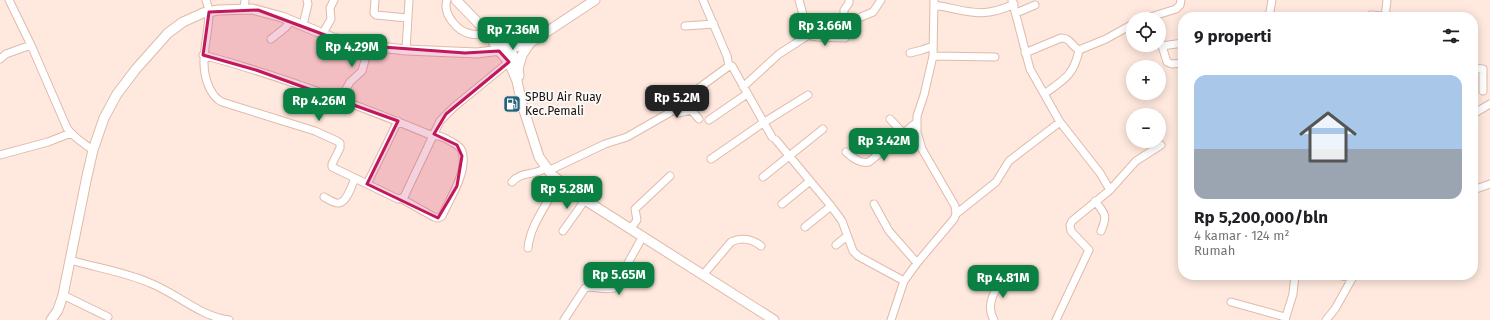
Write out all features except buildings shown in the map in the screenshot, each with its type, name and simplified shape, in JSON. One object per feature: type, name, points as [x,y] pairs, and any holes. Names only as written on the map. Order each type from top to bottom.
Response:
[{"type":"main road","points":[[456,0],[488,33],[499,51],[509,62],[517,81],[539,157],[558,181],[585,200],[774,320]]},
{"type":"main road","points":[[51,320],[58,310],[63,295],[93,150],[108,110],[117,94],[136,69],[175,27],[190,18],[244,4],[342,40],[369,46],[465,54],[499,51],[530,43],[594,0]]},
{"type":"main road","points":[[488,33],[497,38],[509,49],[518,69],[518,88]]},
{"type":"main road","points":[[518,69],[522,55],[530,43]]},
{"type":"street","points":[[9,0],[31,45],[62,118],[71,134],[93,150]]},
{"type":"street","points":[[204,55],[256,70],[398,121],[433,136],[439,136],[457,145],[462,151],[462,165],[457,186],[442,216],[438,218],[434,217],[402,199],[398,199],[332,166],[340,148],[340,143],[337,141],[315,131],[218,100],[208,85],[205,74],[204,55],[209,12],[206,0]]},
{"type":"street","points":[[303,25],[308,4],[307,0]]},
{"type":"street","points":[[323,34],[330,19],[330,8],[334,0]]},
{"type":"street","points":[[375,0],[374,13],[376,15],[407,18]]},
{"type":"street","points":[[406,50],[409,0]]},
{"type":"street","points":[[447,0],[447,12],[454,23],[462,30],[466,33],[476,35],[488,33]]},
{"type":"street","points":[[703,0],[728,58],[728,66]]},
{"type":"street","points":[[799,0],[807,35]]},
{"type":"street","points":[[844,26],[844,10],[849,3],[849,0]]},
{"type":"street","points":[[861,17],[873,12],[881,0]]},
{"type":"street","points":[[1166,13],[1178,8],[1182,0]]},
{"type":"street","points":[[1270,12],[1272,0]]},
{"type":"street","points":[[1386,12],[1387,0]]},
{"type":"street","points":[[956,214],[955,206],[919,142],[917,122],[933,56],[934,3],[980,14],[991,12],[1013,2],[1030,69],[1060,122],[1100,173],[1110,190]]},
{"type":"street","points":[[1016,14],[1035,5]]},
{"type":"street","points":[[271,39],[291,21]]},
{"type":"street","points":[[685,26],[714,24]]},
{"type":"street","points":[[1078,50],[1106,40],[1126,28]]},
{"type":"street","points":[[708,120],[745,90],[779,54],[807,35],[817,37],[845,38]]},
{"type":"street","points":[[1025,53],[1061,38],[1066,38],[1078,50]]},
{"type":"street","points":[[1166,43],[1178,43]]},
{"type":"street","points":[[0,59],[6,54],[31,45]]},
{"type":"street","points":[[345,91],[350,82],[362,71],[369,46]]},
{"type":"street","points":[[910,53],[933,46]]},
{"type":"street","points":[[1044,94],[1064,80],[1075,66],[1078,50]]},
{"type":"street","points":[[1164,52],[1167,62],[1172,64],[1178,63]]},
{"type":"street","points":[[933,56],[995,57]]},
{"type":"street","points":[[402,199],[404,198],[440,121],[446,114],[509,62]]},
{"type":"street","points":[[728,66],[732,66],[763,123],[774,138],[810,180],[842,221],[853,251],[858,256],[904,281]]},
{"type":"street","points":[[512,182],[519,176],[539,172],[605,144],[627,137],[673,109],[681,101],[728,66]]},
{"type":"street","points":[[1478,68],[1483,69],[1483,92]]},
{"type":"street","points":[[711,159],[763,123],[808,95]]},
{"type":"street","points":[[1478,111],[1490,104]]},
{"type":"street","points":[[673,109],[678,114],[691,110],[699,119]]},
{"type":"street","points":[[890,119],[903,133]]},
{"type":"street","points":[[367,184],[398,121]]},
{"type":"street","points":[[846,152],[858,161],[867,163],[917,122]]},
{"type":"street","points":[[891,320],[904,281],[954,219],[956,214],[996,182],[1009,161],[1060,122]]},
{"type":"street","points":[[763,178],[823,129]]},
{"type":"street","points":[[0,155],[71,134]]},
{"type":"street","points":[[1056,320],[1090,250],[1071,231],[1070,225],[1072,221],[1110,190],[1136,162],[1157,148]]},
{"type":"street","points":[[631,228],[637,220],[635,209],[670,176]]},
{"type":"street","points":[[324,198],[337,204],[341,203],[345,200],[355,178]]},
{"type":"street","points":[[782,204],[810,180]]},
{"type":"street","points":[[528,248],[532,232],[558,181]]},
{"type":"street","points":[[1478,188],[1490,184]]},
{"type":"street","points":[[563,231],[585,200]]},
{"type":"street","points":[[1095,201],[1106,217],[1101,231]]},
{"type":"street","points":[[874,204],[889,231],[917,263]]},
{"type":"street","points":[[805,227],[831,206]]},
{"type":"street","points":[[564,320],[585,288],[593,287],[604,290],[614,288],[643,236]]},
{"type":"street","points":[[836,245],[848,236]]},
{"type":"street","points":[[703,275],[731,242],[735,240],[752,240],[761,246]]},
{"type":"street","points":[[70,260],[144,280],[166,290],[209,316],[230,320]]},
{"type":"street","points":[[994,320],[990,312],[991,301],[1000,285],[1014,280]]},
{"type":"street","points":[[1231,302],[1285,319],[1293,294],[1294,280]]},
{"type":"street","points":[[1326,320],[1335,309],[1351,280]]},
{"type":"street","points":[[63,295],[108,317]]},
{"type":"highlighted area","points":[[258,10],[333,38],[369,46],[465,53],[499,51],[509,62],[446,114],[434,134],[457,145],[462,156],[457,186],[438,218],[367,184],[398,121],[256,70],[203,55],[209,12]]},
{"type":"place","name":"SPBU Air Ruay Kec.Pemali","points":[[512,104]]}]
